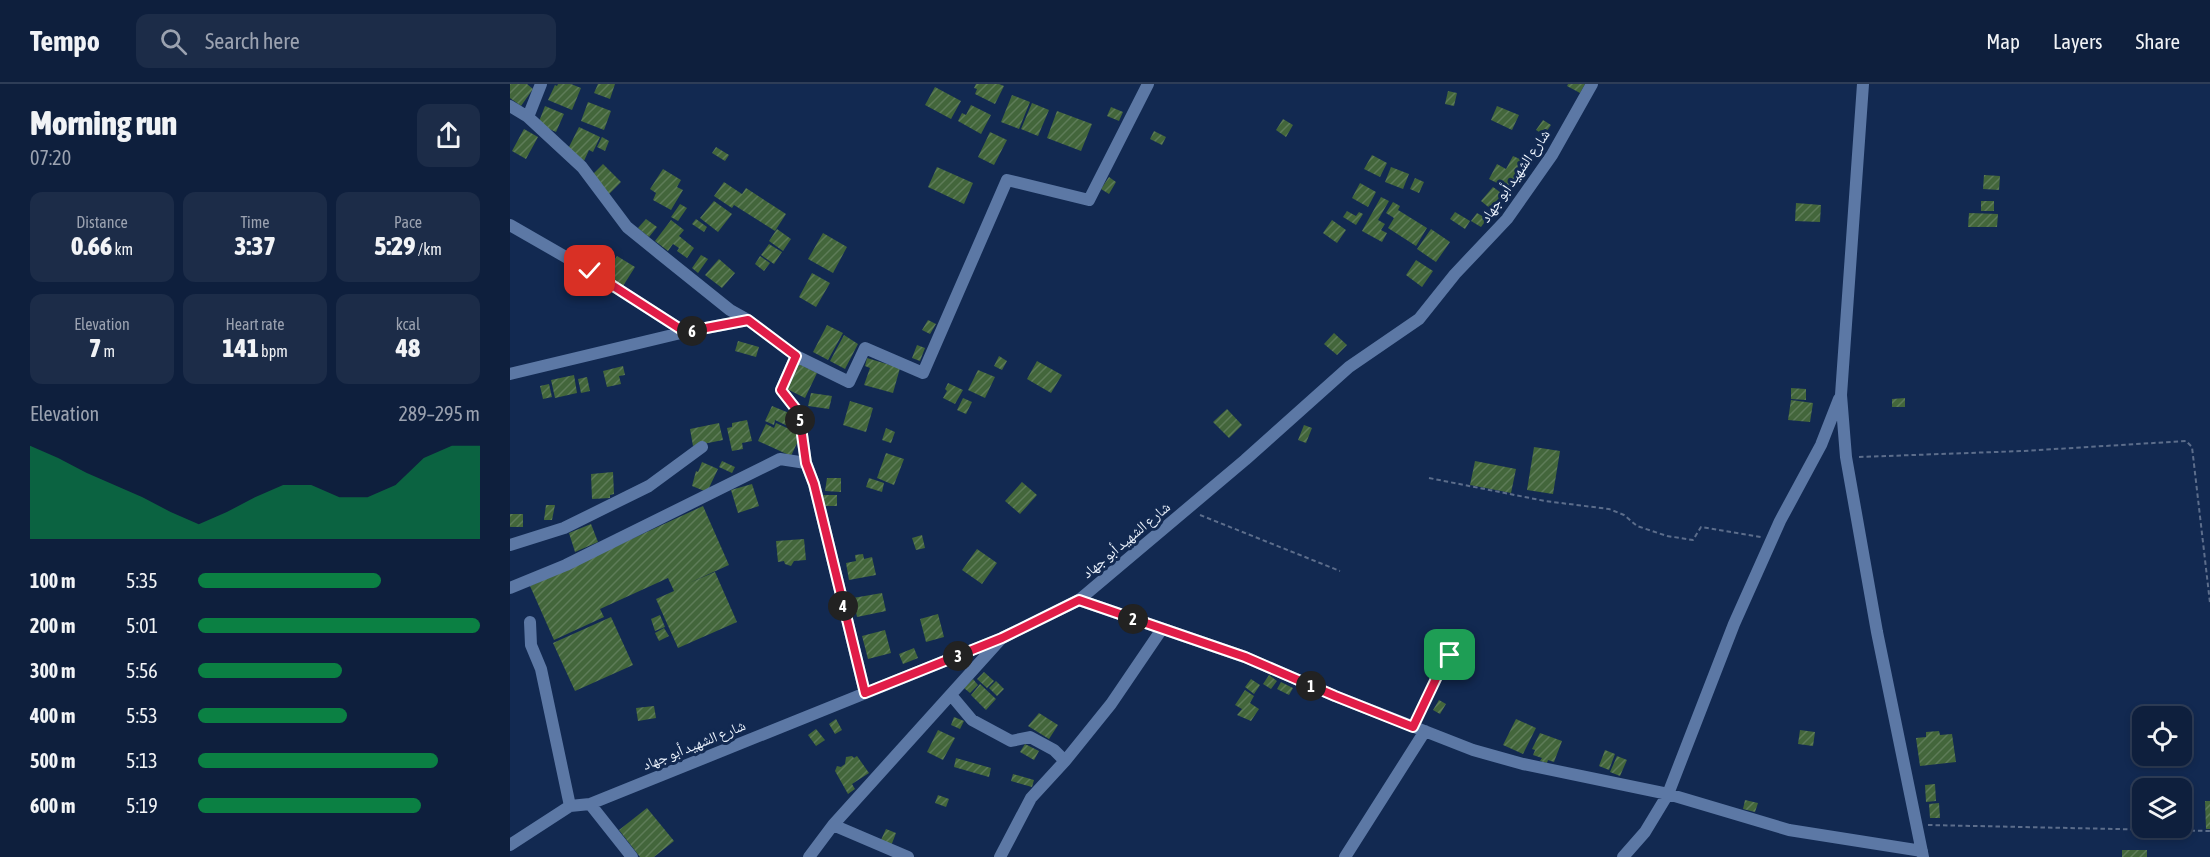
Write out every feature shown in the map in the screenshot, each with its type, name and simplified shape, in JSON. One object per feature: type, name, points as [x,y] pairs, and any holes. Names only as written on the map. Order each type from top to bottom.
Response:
[{"type":"street","points":[[528,117],[541,84]]},
{"type":"street","points":[[510,106],[528,117],[582,167],[627,227],[730,310],[748,320],[796,356],[849,382],[865,348],[923,373],[1007,180],[1089,201],[1148,84]]},
{"type":"street","name":"شارع الشهيد أبو جهاد","points":[[510,845],[570,806],[590,804],[1002,638],[1079,600],[1245,460],[1349,367],[1419,319],[1455,274],[1506,219],[1552,155],[1592,84]]},
{"type":"street","points":[[1079,600],[1245,657],[1335,696],[1473,750],[1523,764],[1668,794],[1789,830],[1922,854],[1877,632],[1846,457],[1841,395],[1863,84]]},
{"type":"street","points":[[510,225],[590,271],[685,332]]},
{"type":"street","points":[[510,374],[685,332],[748,320]]},
{"type":"street","points":[[796,356],[781,390],[799,413],[806,463],[814,484],[865,693]]},
{"type":"street","points":[[1623,857],[1645,832],[1668,794],[1734,624],[1773,539],[1821,445],[1841,395]]},
{"type":"street","points":[[510,545],[564,528],[649,486],[702,447]]},
{"type":"street","points":[[510,588],[566,565],[780,459],[806,463]]},
{"type":"street","points":[[530,622],[531,645],[542,669],[570,806]]},
{"type":"street","points":[[1000,857],[1030,798],[1065,761],[1111,704],[1162,629]]},
{"type":"street","points":[[809,857],[833,825],[1002,638]]},
{"type":"street","points":[[951,695],[972,720],[1011,741],[1030,737],[1054,750],[1065,761]]},
{"type":"street","points":[[1345,857],[1419,729]]},
{"type":"street","points":[[590,804],[632,857]]},
{"type":"street","points":[[833,825],[908,857]]},
{"type":"path","points":[[1846,457],[2023,451],[2186,441],[2192,447],[2210,603]]},
{"type":"path","points":[[1429,478],[1545,501],[1609,509],[1624,515],[1637,526],[1667,536],[1693,540],[1701,527],[1773,539]]},
{"type":"path","points":[[1186,509],[1340,572]]},
{"type":"path","points":[[1419,729],[1444,662],[1450,655],[1461,651]]},
{"type":"path","points":[[1917,825],[2210,831]]},
{"type":"building","points":[[510,84],[527,84],[533,89],[521,106],[510,98]]},
{"type":"building","points":[[571,84],[581,88],[572,110],[548,100],[555,85]]},
{"type":"building","points":[[598,84],[615,84],[610,99],[594,93]]},
{"type":"building","points":[[976,84],[1004,86],[995,104],[975,94]]},
{"type":"building","points":[[1568,84],[1585,84],[1580,93],[1567,86]]},
{"type":"building","points":[[935,87],[961,101],[951,119],[925,105]]},
{"type":"building","points":[[1448,91],[1457,93],[1454,106],[1445,104]]},
{"type":"building","points":[[1012,95],[1030,102],[1019,129],[1001,122]]},
{"type":"building","points":[[588,102],[611,111],[604,130],[581,121]]},
{"type":"building","points":[[1032,103],[1049,110],[1038,136],[1021,129]]},
{"type":"building","points":[[971,105],[991,115],[981,134],[958,121],[962,113],[966,115]]},
{"type":"building","points":[[545,106],[564,114],[556,132],[538,124]]},
{"type":"building","points":[[1497,106],[1519,115],[1512,130],[1491,120]]},
{"type":"building","points":[[1111,107],[1123,112],[1119,121],[1107,116]]},
{"type":"building","points":[[1057,111],[1092,124],[1081,151],[1047,138]]},
{"type":"building","points":[[1283,119],[1293,125],[1286,137],[1276,130]]},
{"type":"building","points":[[1543,120],[1551,125],[1544,135],[1536,130]]},
{"type":"building","points":[[579,127],[600,137],[593,152],[589,150],[584,161],[567,151]]},
{"type":"building","points":[[524,129],[538,137],[526,159],[512,151]]},
{"type":"building","points":[[1154,131],[1166,137],[1162,145],[1150,139]]},
{"type":"building","points":[[990,132],[1007,140],[994,165],[978,157]]},
{"type":"building","points":[[602,137],[609,141],[605,151],[597,147]]},
{"type":"building","points":[[716,147],[729,155],[725,161],[712,153]]},
{"type":"building","points":[[1372,155],[1387,163],[1380,177],[1364,169]]},
{"type":"building","points":[[1513,156],[1524,161],[1509,189],[1489,179],[1497,164],[1506,169]]},
{"type":"building","points":[[603,164],[621,182],[609,194],[591,176]]},
{"type":"building","points":[[937,167],[973,183],[964,204],[928,187]]},
{"type":"building","points":[[1391,167],[1409,174],[1403,189],[1385,182]]},
{"type":"building","points":[[663,169],[681,180],[677,187],[683,190],[671,210],[653,200],[656,193],[650,189]]},
{"type":"building","points":[[1984,175],[2000,176],[1999,190],[1983,189]]},
{"type":"building","points":[[1109,177],[1116,182],[1109,194],[1101,189]]},
{"type":"building","points":[[1415,178],[1424,182],[1419,193],[1410,189]]},
{"type":"building","points":[[724,182],[742,194],[746,188],[786,214],[775,231],[734,205],[732,208],[714,196]]},
{"type":"building","points":[[1360,183],[1376,192],[1368,207],[1352,198]]},
{"type":"building","points":[[1493,187],[1504,195],[1492,210],[1481,201]]},
{"type":"building","points":[[1381,197],[1389,201],[1378,220],[1385,224],[1381,230],[1387,233],[1382,242],[1362,231]]},
{"type":"building","points":[[714,201],[732,214],[718,232],[700,218]]},
{"type":"building","points":[[1981,201],[1994,201],[1994,211],[1981,211]]},
{"type":"building","points":[[1393,202],[1400,206],[1398,210],[1427,228],[1416,246],[1388,228],[1394,218],[1386,213]]},
{"type":"building","points":[[1796,203],[1821,205],[1820,222],[1795,221]]},
{"type":"building","points":[[680,204],[687,208],[678,221],[671,217]]},
{"type":"building","points":[[1347,211],[1356,216],[1359,212],[1363,214],[1356,225],[1343,217]]},
{"type":"building","points":[[1455,212],[1470,221],[1465,229],[1450,219]]},
{"type":"building","points":[[1477,213],[1487,219],[1481,227],[1471,221]]},
{"type":"building","points":[[1969,213],[1998,214],[1997,227],[1968,227]]},
{"type":"building","points":[[646,219],[657,227],[649,237],[638,228]]},
{"type":"building","points":[[696,219],[707,227],[704,232],[692,224]]},
{"type":"building","points":[[671,220],[684,230],[679,236],[694,248],[687,258],[677,251],[679,248],[673,244],[668,251],[655,241]]},
{"type":"building","points":[[1332,220],[1346,230],[1337,243],[1323,233]]},
{"type":"building","points":[[777,229],[791,239],[783,251],[769,241]]},
{"type":"building","points":[[1431,229],[1450,242],[1436,262],[1417,249]]},
{"type":"building","points":[[823,233],[847,247],[833,273],[808,259]]},
{"type":"building","points":[[769,244],[782,252],[774,264],[761,255]]},
{"type":"building","points":[[701,255],[708,259],[698,273],[692,268]]},
{"type":"building","points":[[617,256],[635,267],[623,286],[605,274]]},
{"type":"building","points":[[760,256],[770,263],[764,271],[755,264]]},
{"type":"building","points":[[719,259],[735,273],[722,288],[705,275]]},
{"type":"building","points":[[1416,260],[1433,271],[1422,287],[1406,275]]},
{"type":"building","points":[[812,273],[830,283],[816,307],[799,297]]},
{"type":"building","points":[[928,320],[936,324],[930,334],[922,330]]},
{"type":"building","points":[[827,325],[843,333],[828,360],[813,352]]},
{"type":"building","points":[[1334,333],[1347,345],[1337,355],[1324,344]]},
{"type":"building","points":[[844,335],[858,344],[845,369],[830,361]]},
{"type":"building","points":[[738,341],[759,347],[756,357],[735,351]]},
{"type":"building","points":[[917,345],[925,348],[920,361],[912,358]]},
{"type":"building","points":[[999,356],[1007,361],[1002,370],[994,366]]},
{"type":"building","points":[[867,358],[900,368],[893,393],[864,385],[870,368],[865,366]]},
{"type":"building","points":[[1037,361],[1062,375],[1051,393],[1027,379]]},
{"type":"building","points":[[797,363],[817,373],[805,398],[785,388]]},
{"type":"building","points":[[623,366],[625,375],[619,376],[621,384],[607,387],[603,371]]},
{"type":"building","points":[[978,370],[995,377],[985,398],[968,390]]},
{"type":"building","points":[[574,375],[577,393],[555,398],[551,380]]},
{"type":"building","points":[[587,377],[590,391],[581,393],[578,379]]},
{"type":"building","points":[[948,383],[963,390],[955,404],[943,398]]},
{"type":"building","points":[[549,384],[552,397],[543,399],[540,386]]},
{"type":"building","points":[[1791,388],[1806,389],[1806,400],[1791,399]]},
{"type":"building","points":[[811,393],[832,396],[829,409],[808,406]]},
{"type":"building","points":[[963,398],[972,402],[966,414],[957,410]]},
{"type":"building","points":[[1905,398],[1905,407],[1892,407],[1892,399]]},
{"type":"building","points":[[1791,400],[1813,403],[1810,422],[1788,420]]},
{"type":"building","points":[[850,401],[873,408],[866,432],[843,425]]},
{"type":"building","points":[[772,406],[794,415],[796,430],[775,420],[774,425],[765,421]]},
{"type":"building","points":[[1227,409],[1242,425],[1229,438],[1213,422]]},
{"type":"building","points":[[747,420],[752,441],[742,443],[743,449],[732,451],[727,428],[732,427],[732,423]]},
{"type":"building","points":[[719,423],[723,440],[693,446],[690,429]]},
{"type":"building","points":[[776,423],[796,432],[798,441],[791,456],[758,441],[766,424],[774,428]]},
{"type":"building","points":[[1304,425],[1312,428],[1306,443],[1298,440]]},
{"type":"building","points":[[886,428],[895,432],[891,443],[882,440]]},
{"type":"building","points":[[1534,447],[1560,451],[1553,494],[1527,490]]},
{"type":"building","points":[[886,453],[904,459],[894,485],[877,478]]},
{"type":"building","points":[[722,461],[735,467],[732,473],[719,467]]},
{"type":"building","points":[[1475,461],[1516,469],[1511,493],[1470,485]]},
{"type":"building","points":[[702,462],[718,469],[707,492],[692,486],[696,471],[698,472]]},
{"type":"building","points":[[613,472],[614,494],[610,495],[610,498],[592,499],[591,474]]},
{"type":"building","points":[[827,478],[841,478],[841,492],[825,491]]},
{"type":"building","points":[[869,478],[884,483],[882,492],[866,487]]},
{"type":"building","points":[[1022,482],[1037,495],[1020,514],[1005,501]]},
{"type":"building","points":[[752,484],[759,506],[738,513],[731,490]]},
{"type":"building","points":[[823,495],[837,495],[837,506],[823,506]]},
{"type":"building","points":[[546,505],[555,505],[552,520],[544,520]]},
{"type":"building","points":[[703,506],[729,565],[689,583],[715,572],[737,622],[678,648],[656,599],[674,591],[668,578],[600,609],[604,617],[554,640],[530,586]]},
{"type":"building","points":[[510,514],[523,514],[523,527],[510,527]]},
{"type":"building","points":[[591,524],[598,542],[575,552],[569,533]]},
{"type":"building","points":[[922,535],[925,548],[916,550],[912,538]]},
{"type":"building","points":[[804,539],[806,560],[794,561],[791,566],[785,564],[784,561],[778,562],[776,541]]},
{"type":"building","points":[[977,549],[997,563],[982,584],[962,570]]},
{"type":"building","points":[[863,554],[864,559],[872,557],[876,575],[849,580],[846,563],[856,561],[855,555]]},
{"type":"building","points":[[882,593],[886,611],[857,617],[853,598]]},
{"type":"building","points":[[938,614],[944,637],[926,642],[920,619]]},
{"type":"building","points":[[660,615],[665,627],[655,631],[651,619]]},
{"type":"building","points":[[611,617],[633,665],[575,691],[553,643]]},
{"type":"building","points":[[664,628],[669,636],[659,641],[655,633]]},
{"type":"building","points":[[885,630],[891,653],[868,659],[862,636]]},
{"type":"building","points":[[914,648],[918,658],[903,664],[899,654]]},
{"type":"building","points":[[984,672],[994,681],[987,688],[977,679]]},
{"type":"building","points":[[1269,675],[1277,681],[1271,689],[1263,684]]},
{"type":"building","points":[[973,679],[978,685],[970,693],[964,688]]},
{"type":"building","points":[[1251,679],[1260,685],[1254,694],[1245,687]]},
{"type":"building","points":[[996,681],[1004,689],[997,696],[989,688]]},
{"type":"building","points":[[1281,682],[1293,688],[1289,695],[1277,689]]},
{"type":"building","points":[[980,684],[996,699],[986,710],[971,695]]},
{"type":"building","points":[[1245,690],[1254,696],[1250,703],[1259,709],[1251,721],[1237,715],[1242,709],[1235,705]]},
{"type":"building","points":[[1439,700],[1446,704],[1440,714],[1433,710]]},
{"type":"building","points":[[654,706],[656,718],[638,721],[636,708]]},
{"type":"building","points":[[1039,713],[1058,725],[1049,739],[1028,726]]},
{"type":"building","points":[[954,717],[964,721],[960,729],[951,725]]},
{"type":"building","points":[[836,719],[842,730],[835,734],[829,724]]},
{"type":"building","points":[[1516,719],[1536,728],[1523,754],[1503,745]]},
{"type":"building","points":[[816,729],[825,740],[816,746],[808,735]]},
{"type":"building","points":[[938,730],[955,738],[943,760],[927,752]]},
{"type":"building","points":[[1800,730],[1815,732],[1813,746],[1798,744]]},
{"type":"building","points":[[1939,731],[1940,735],[1952,734],[1956,762],[1920,766],[1916,738],[1926,737],[1926,732]]},
{"type":"building","points":[[1540,733],[1562,741],[1554,762],[1540,761],[1542,758],[1533,755],[1535,750],[1532,749]]},
{"type":"building","points":[[1025,744],[1039,751],[1034,760],[1020,752]]},
{"type":"building","points":[[1605,750],[1615,754],[1609,770],[1599,766]]},
{"type":"building","points":[[857,756],[869,773],[852,784],[855,789],[848,794],[835,771],[837,766],[841,767],[845,764],[846,757],[854,758]]},
{"type":"building","points":[[1617,756],[1627,760],[1620,776],[1610,772]]},
{"type":"building","points":[[956,758],[991,768],[989,777],[954,767]]},
{"type":"building","points":[[1013,774],[1034,780],[1032,787],[1011,781]]},
{"type":"building","points":[[1935,784],[1936,801],[1926,802],[1925,785]]},
{"type":"building","points":[[938,795],[949,799],[946,807],[935,803]]},
{"type":"building","points":[[1745,800],[1758,803],[1755,812],[1743,809]]},
{"type":"building","points":[[2205,801],[2210,801],[2210,829],[2206,829]]},
{"type":"building","points":[[1939,803],[1940,818],[1930,818],[1929,804]]},
{"type":"building","points":[[647,808],[674,841],[654,857],[640,857],[619,830]]},
{"type":"building","points":[[886,829],[896,833],[891,846],[880,842]]},
{"type":"building","points":[[2122,850],[2147,850],[2147,857],[2122,857]]},
{"type":"route","points":[[590,271],[685,332],[748,320],[796,356],[781,390],[799,413],[806,463],[814,484],[865,693],[1002,638],[1079,600],[1245,657],[1413,727],[1444,662],[1450,655]]}]
